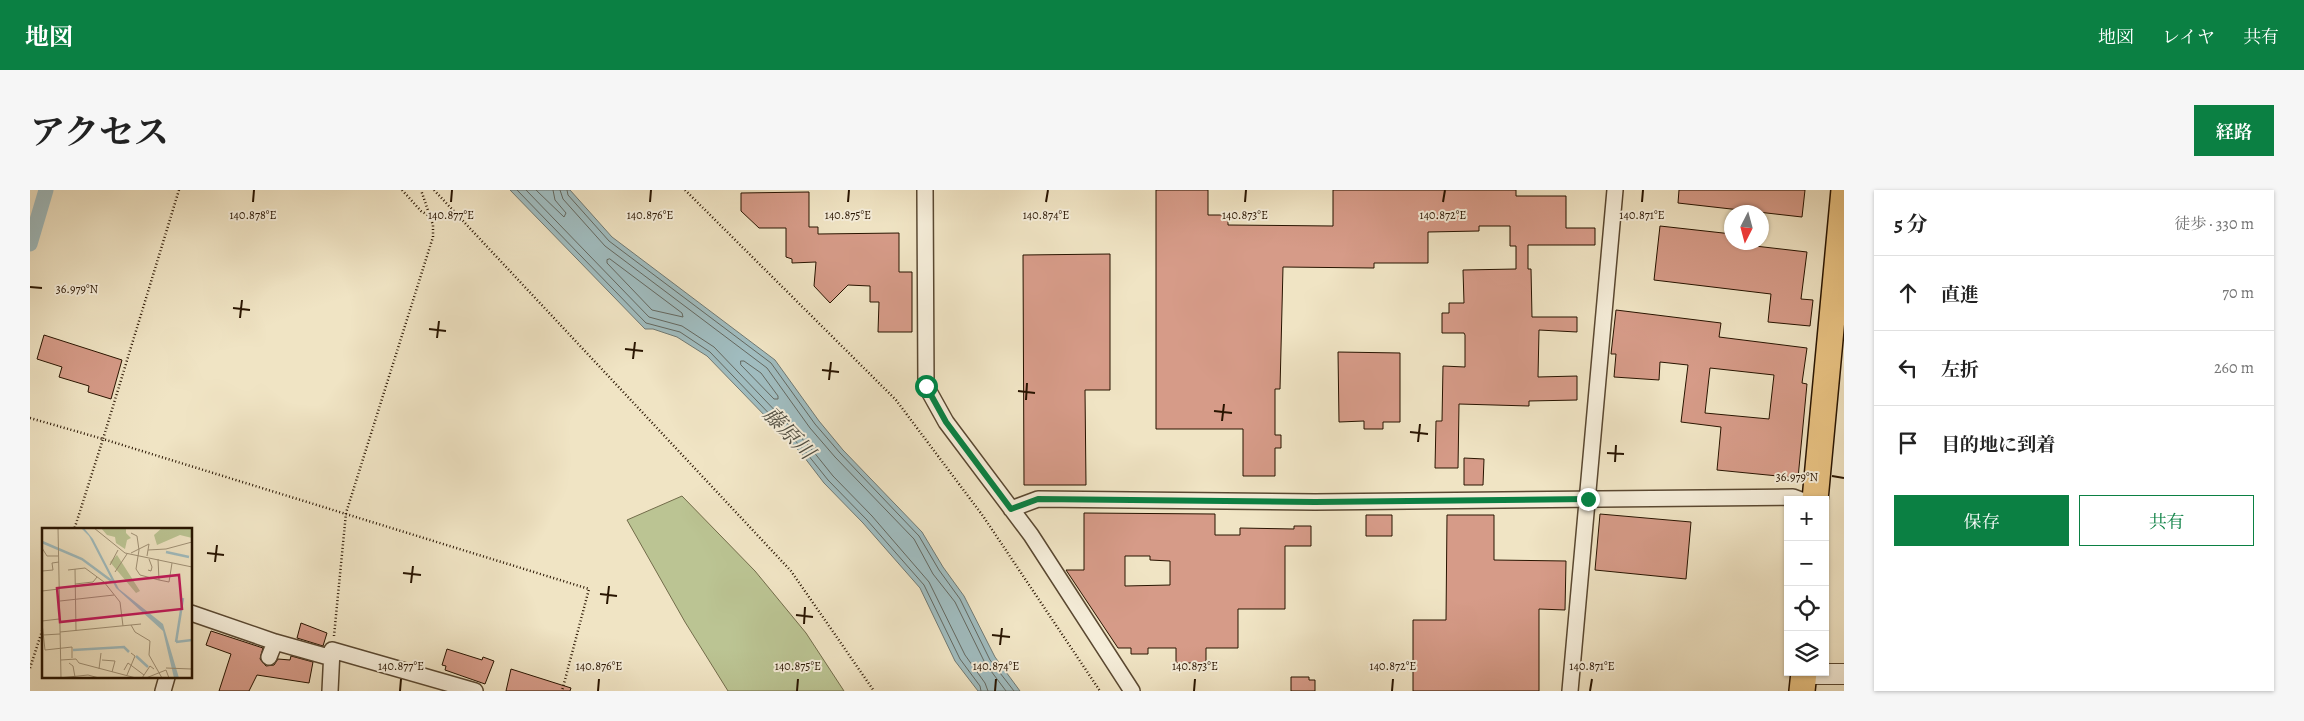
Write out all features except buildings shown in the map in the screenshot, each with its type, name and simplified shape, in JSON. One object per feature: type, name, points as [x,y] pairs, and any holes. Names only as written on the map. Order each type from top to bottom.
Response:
[{"type":"main road","points":[[1815,496],[1844,190]]},
{"type":"street","points":[[926,190],[926,386],[946,422],[1036,543],[1132,691]]},
{"type":"street","points":[[1570,691],[1616,190]]},
{"type":"street","points":[[1011,509],[1038,499],[1315,502],[1784,497]]},
{"type":"street","points":[[192,613],[275,642],[332,654],[475,691]]},
{"type":"street","points":[[269,657],[275,642]]},
{"type":"street","points":[[330,691],[332,654]]},
{"type":"street","points":[[1804,679],[1844,674]]},
{"type":"street","points":[[163,691],[167,678]]},
{"type":"path","points":[[75,528],[179,190]]},
{"type":"path","points":[[402,190],[428,216]]},
{"type":"path","points":[[332,654],[346,513],[432,242],[434,230],[421,190]]},
{"type":"path","points":[[434,190],[791,571],[874,691]]},
{"type":"path","points":[[685,190],[896,400],[983,516],[1100,691]]},
{"type":"path","points":[[30,418],[346,513],[589,589],[562,691]]},
{"type":"path","points":[[30,668],[42,631]]},
{"type":"green space","points":[[682,496],[755,571],[806,633],[844,691],[728,691],[685,622],[627,520]]},
{"type":"water","name":"藤原川","points":[[510,190],[570,190],[612,237],[775,360],[819,421],[843,450],[922,532],[943,567],[964,596],[995,657],[1020,691],[978,691],[955,661],[920,588],[863,523],[824,483],[801,453],[707,356],[677,337],[653,329],[645,329]]},
{"type":"waterway","points":[[30,244],[46,190]]},
{"type":"route","points":[[926,386],[946,422],[1011,509],[1038,499],[1315,502],[1588,499]]}]
